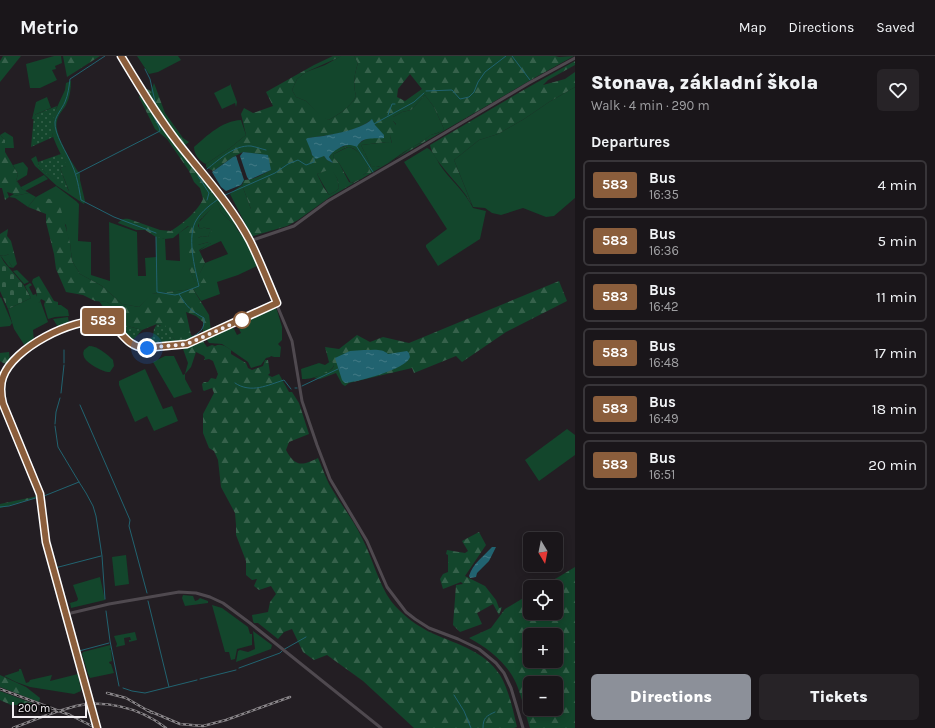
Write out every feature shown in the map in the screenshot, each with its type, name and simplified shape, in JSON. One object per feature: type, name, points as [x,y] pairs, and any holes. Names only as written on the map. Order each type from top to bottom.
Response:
[{"type":"street","points":[[121,56],[144,95],[177,142],[224,200],[250,240],[292,341],[302,401],[330,479],[367,541],[387,587],[406,612],[415,619],[429,628],[479,649],[496,663],[506,676],[513,693],[523,728]]},
{"type":"street","points":[[250,240],[294,226],[333,198],[529,83],[575,58]]},
{"type":"street","points":[[97,728],[67,614],[46,542],[40,494],[5,412],[2,400],[3,376],[26,350],[46,337],[70,326],[91,321],[102,321],[109,323],[130,343],[142,348],[187,344],[277,303]]},
{"type":"street","points":[[67,614],[146,597],[178,592],[196,593],[210,597],[223,603],[381,728]]},
{"type":"green space","points":[[3,56],[21,56],[0,82],[0,61]]},
{"type":"green space","points":[[54,56],[61,56],[62,63],[55,66],[56,69],[52,70],[57,80],[40,88],[30,88],[26,64]]},
{"type":"green space","points":[[63,56],[100,56],[67,77]]},
{"type":"green space","points":[[137,56],[178,56],[181,60],[158,72],[149,74]]},
{"type":"green space","points":[[333,56],[342,56],[306,72],[297,79],[292,90],[296,97],[306,101],[323,117],[329,120],[348,107],[356,96],[354,80],[358,63],[354,56],[574,56],[396,159],[430,135],[438,133],[444,129],[434,107],[425,95],[411,110],[402,112],[393,117],[393,121],[396,125],[394,133],[390,136],[392,144],[387,142],[361,145],[371,166],[378,167],[392,161],[330,197],[287,226],[250,237],[251,209],[242,185],[244,180],[255,178],[271,170],[265,155],[243,152],[213,171],[206,167],[206,164],[246,135],[241,114],[244,108],[253,113],[273,106],[266,92]],"holes":[[[410,74],[422,89],[405,101],[397,97],[398,89]],[[371,120],[384,138],[372,137],[358,144],[347,145],[334,150],[329,157],[333,163],[327,160],[324,156],[312,155],[308,138],[341,133]],[[347,147],[351,147],[363,158],[369,169],[368,172],[363,175],[362,178],[352,183],[349,182],[339,163],[333,157],[334,154]],[[331,169],[337,178],[339,188],[329,195],[317,174]]]},
{"type":"green space","points":[[341,56],[354,56],[358,63],[354,80],[356,96],[348,107],[329,120],[323,118],[306,101],[296,97],[292,90],[297,79],[306,72],[325,65]]},
{"type":"green space","points":[[575,61],[575,65],[548,80],[543,85],[565,79],[575,72],[575,87],[498,134],[479,140],[454,160],[472,205],[435,157],[430,145]]},
{"type":"green space","points":[[71,81],[68,99],[58,117],[57,126],[64,149],[80,174],[85,201],[84,204],[57,186],[35,166],[31,159],[36,156],[39,167],[69,191],[60,168],[66,166],[52,132],[51,120],[65,90],[66,83]]},
{"type":"green space","points":[[154,83],[165,113],[183,138],[189,142],[179,150],[215,197],[218,197],[238,227],[238,229],[221,212],[217,203],[200,220],[198,226],[200,229],[206,227],[206,229],[211,228],[212,231],[208,237],[202,236],[198,238],[198,245],[216,240],[199,250],[205,263],[195,283],[189,268],[189,232],[191,227],[188,226],[173,238],[165,239],[156,237],[145,230],[136,230],[118,223],[121,220],[129,219],[160,230],[171,231],[194,213],[203,199],[200,188],[194,182],[189,171],[167,139],[155,129],[139,97],[145,88],[151,91]]},
{"type":"green space","points":[[230,83],[237,102],[236,107],[235,103],[222,109],[214,93],[230,85]]},
{"type":"green space","points":[[575,87],[575,198],[554,216],[546,217],[523,208],[501,215],[492,213],[485,208],[473,207],[454,160],[479,140],[498,134]]},
{"type":"green space","points":[[425,95],[434,107],[444,129],[405,151],[386,164],[376,167],[371,166],[361,145],[387,142],[392,143],[390,136],[396,124],[393,121],[393,117],[402,112],[411,110]]},
{"type":"green space","points":[[47,97],[51,108],[34,115],[34,119],[32,119],[36,102]]},
{"type":"green space","points":[[57,106],[51,125],[53,137],[31,147],[34,115]]},
{"type":"green space","points":[[241,120],[246,135],[206,164],[203,163],[196,155],[194,147],[210,133],[221,126]]},
{"type":"green space","points":[[5,132],[13,137],[14,148],[5,148],[5,140],[0,135]]},
{"type":"green space","points":[[0,135],[5,140],[5,152],[18,174],[16,181],[22,189],[29,193],[14,196],[14,194],[7,192],[9,197],[5,200],[2,188],[0,188]]},
{"type":"green space","points":[[348,147],[358,152],[366,162],[369,169],[368,172],[363,175],[363,178],[351,183],[339,163],[333,157],[334,154]]},
{"type":"green space","points":[[427,148],[433,153],[440,165],[466,196],[473,208],[486,211],[480,239],[438,266],[426,245],[447,229],[404,162]]},
{"type":"green space","points":[[61,154],[67,166],[60,168],[69,192],[39,167],[38,162]]},
{"type":"green space","points":[[23,162],[28,168],[27,175],[17,181],[21,187],[44,175],[48,179],[25,191],[22,189],[16,181],[18,174],[13,165]]},
{"type":"green space","points":[[332,169],[337,178],[339,188],[329,195],[317,174]]},
{"type":"green space","points":[[242,185],[251,209],[251,235],[230,194]]},
{"type":"green space","points":[[56,186],[79,204],[78,241],[91,242],[91,275],[110,281],[109,222],[137,232],[138,276],[146,276],[145,258],[156,257],[156,236],[165,239],[166,260],[180,261],[179,233],[189,226],[192,227],[189,268],[195,282],[205,263],[228,254],[221,241],[199,251],[211,243],[208,242],[198,245],[198,238],[202,236],[208,237],[210,231],[212,231],[210,228],[205,229],[206,227],[200,229],[199,222],[217,202],[221,212],[234,225],[251,248],[259,265],[238,275],[217,282],[220,294],[201,301],[193,289],[152,294],[139,307],[122,304],[102,286],[80,274],[72,261],[66,225],[36,197]]},
{"type":"green space","points":[[29,193],[36,197],[28,207],[15,198],[9,197],[14,194],[14,196]]},
{"type":"green space","points":[[36,197],[59,202],[70,243],[72,261],[80,274],[102,286],[122,304],[139,307],[151,294],[193,289],[209,315],[211,331],[203,335],[203,322],[196,316],[186,312],[191,335],[196,338],[186,342],[178,342],[167,329],[157,324],[142,330],[98,319],[100,317],[105,317],[104,315],[109,315],[107,313],[112,306],[107,302],[95,301],[83,295],[66,292],[56,269],[46,222],[46,214],[28,207]]},
{"type":"green space","points":[[8,229],[7,236],[11,241],[17,264],[13,268],[9,262],[9,254],[4,256],[0,255],[0,234]]},
{"type":"green space","points":[[9,254],[9,262],[13,268],[9,267],[0,255],[4,256]]},
{"type":"green space","points":[[0,255],[4,262],[23,284],[31,298],[8,309],[0,291]]},
{"type":"green space","points":[[17,270],[29,282],[24,284],[13,271]]},
{"type":"green space","points":[[207,273],[211,275],[208,280],[211,284],[208,289],[202,290],[200,284]]},
{"type":"green space","points":[[39,276],[54,301],[58,302],[58,306],[44,305],[45,301],[41,299],[39,303],[34,299],[37,296],[32,282],[33,279]]},
{"type":"green space","points":[[559,281],[567,301],[506,332],[462,362],[456,356],[414,373],[412,368],[349,383],[345,386],[342,384],[336,373],[320,379],[314,378],[332,369],[334,366],[332,361],[329,362],[325,347],[339,349],[357,335],[370,342],[383,337],[409,343]]},
{"type":"green space","points":[[30,283],[32,285],[29,287],[33,295],[36,294],[39,303],[40,300],[48,322],[33,330],[34,341],[25,346],[14,329],[8,309],[31,298],[25,286]]},
{"type":"green space","points":[[1,297],[12,323],[10,326],[0,327]]},
{"type":"green space","points":[[99,301],[107,302],[112,306],[109,315],[105,317],[102,315],[104,308]]},
{"type":"green space","points":[[44,305],[61,305],[68,310],[69,316],[48,319]]},
{"type":"green space","points":[[272,308],[277,310],[282,327],[282,340],[278,344],[281,347],[280,357],[271,356],[266,358],[261,365],[251,368],[248,362],[222,344],[209,343],[207,340],[208,338],[233,327],[237,335],[241,333],[237,325]]},
{"type":"green space","points":[[68,317],[69,324],[59,327],[38,340],[38,338],[58,327],[53,319]]},
{"type":"green space","points":[[110,321],[142,330],[135,338],[131,340]]},
{"type":"green space","points":[[157,324],[160,326],[165,325],[167,329],[169,329],[174,339],[178,342],[149,343]]},
{"type":"green space","points":[[203,341],[207,347],[212,345],[223,345],[227,347],[231,350],[231,354],[246,363],[248,368],[252,370],[263,366],[265,360],[268,360],[270,373],[268,375],[272,377],[279,374],[289,392],[292,392],[299,403],[309,434],[289,442],[286,450],[289,456],[299,463],[308,463],[318,458],[329,484],[362,538],[387,594],[400,611],[422,628],[479,654],[494,667],[506,687],[517,727],[414,728],[363,681],[327,655],[314,660],[303,652],[292,629],[284,632],[278,639],[258,623],[254,623],[252,615],[268,612],[270,602],[276,594],[271,586],[259,590],[254,586],[257,579],[252,580],[246,575],[246,561],[236,535],[235,513],[221,487],[218,460],[214,451],[209,448],[203,433],[203,414],[214,393],[212,388],[204,391],[202,384],[204,382],[208,382],[211,378],[216,379],[218,374],[213,361],[209,359],[204,360],[204,356],[196,352],[191,367],[185,374],[188,363],[183,349]]},
{"type":"green space","points":[[89,346],[99,349],[113,360],[114,366],[110,372],[92,365],[85,359],[83,355],[84,350]]},
{"type":"green space","points":[[9,352],[10,361],[5,364],[0,361],[0,353]]},
{"type":"green space","points":[[165,356],[174,356],[183,375],[185,374],[185,379],[192,392],[174,398],[153,362]]},
{"type":"green space","points":[[331,361],[334,365],[329,371],[315,377],[302,379],[301,369],[319,363],[325,365]]},
{"type":"green space","points":[[145,369],[163,409],[172,406],[178,421],[154,431],[147,416],[135,422],[119,385],[119,381]]},
{"type":"green space","points":[[567,429],[575,435],[575,455],[539,481],[525,460]]},
{"type":"green space","points":[[38,497],[0,508],[0,504]]},
{"type":"green space","points":[[479,532],[486,545],[465,576],[485,586],[496,600],[499,608],[502,607],[499,615],[493,604],[477,613],[482,624],[460,632],[453,625],[456,585],[463,584],[461,582],[443,589],[440,579],[443,574],[448,572],[447,550],[465,553],[468,551],[462,541]]},
{"type":"green space","points":[[126,555],[129,584],[115,586],[112,557]]},
{"type":"green space","points":[[575,567],[575,728],[530,728],[526,716],[563,716],[563,676],[523,676],[523,704],[516,683],[508,669],[483,646],[469,638],[491,628],[505,609],[523,598],[523,620],[563,620],[563,580],[554,580]]},
{"type":"green space","points":[[100,577],[105,600],[71,608],[70,603],[77,601],[78,599],[73,585]]},
{"type":"green space","points":[[183,595],[193,596],[195,601],[200,598],[208,601],[208,603],[185,606],[182,598]]},
{"type":"green space","points":[[212,605],[222,608],[248,627],[250,634],[252,634],[252,645],[237,649],[235,659],[231,660],[229,652],[225,652]]},
{"type":"green space","points":[[253,631],[272,645],[271,649],[236,662],[238,651],[248,652],[255,649]]},
{"type":"green space","points":[[135,632],[137,640],[129,642],[129,640],[131,640],[130,637],[124,638],[125,645],[116,647],[117,644],[114,636]]},
{"type":"green space","points":[[110,645],[111,648],[109,649],[111,650],[112,661],[109,662],[114,673],[90,678],[82,654],[83,652]]},
{"type":"green space","points":[[19,669],[21,669],[26,683],[30,680],[52,675],[50,681],[78,674],[81,691],[74,694],[30,687],[4,676],[19,671]]},
{"type":"green space","points":[[0,675],[26,687],[40,698],[39,702],[0,687]]},
{"type":"green space","points":[[0,691],[37,705],[37,710],[21,705],[11,705],[0,700]]},
{"type":"water","points":[[372,119],[384,135],[384,138],[372,138],[362,141],[357,147],[347,145],[335,150],[329,157],[333,163],[327,160],[324,156],[316,159],[312,155],[306,139],[351,130],[367,123]]},
{"type":"water","points":[[243,152],[268,155],[271,170],[249,180],[240,156]]},
{"type":"water","points":[[236,156],[244,180],[241,185],[226,191],[221,187],[212,172]]},
{"type":"water","points":[[380,350],[388,354],[407,351],[410,357],[407,362],[381,374],[345,383],[342,380],[335,358],[350,351]]},
{"type":"water","points":[[492,547],[496,547],[489,561],[477,573],[476,577],[470,578],[469,576],[473,567]]},
{"type":"waterway","points":[[105,56],[70,79],[66,99],[56,119],[55,127],[61,144],[74,169],[81,200],[114,217],[156,233]]},
{"type":"waterway","points":[[426,91],[452,90],[460,99],[469,97],[474,92],[478,82],[485,72],[506,56]]},
{"type":"waterway","points":[[512,56],[530,80]]},
{"type":"waterway","points":[[145,69],[150,79],[156,106]]},
{"type":"waterway","points":[[374,124],[414,102],[424,93]]},
{"type":"waterway","points":[[388,115],[392,104],[395,104]]},
{"type":"waterway","points":[[76,174],[160,131],[151,111]]},
{"type":"waterway","points":[[207,169],[228,153],[245,146],[266,150]]},
{"type":"waterway","points":[[357,147],[373,172]]},
{"type":"waterway","points":[[223,196],[275,173],[288,164],[298,160],[306,165],[314,162],[314,158]]},
{"type":"waterway","points":[[198,176],[209,193],[207,200]]},
{"type":"waterway","points":[[190,338],[203,328],[204,318],[190,308],[179,294],[199,286],[192,252],[192,234],[194,226],[201,213],[220,198]]},
{"type":"waterway","points":[[156,237],[157,292],[175,295],[179,294]]},
{"type":"waterway","points":[[64,350],[64,363]]},
{"type":"waterway","points":[[61,393],[64,365]]},
{"type":"waterway","points":[[302,386],[338,369]]},
{"type":"waterway","points":[[235,383],[247,388],[260,388],[284,380],[291,389]]},
{"type":"waterway","points":[[55,424],[56,412],[60,398]]},
{"type":"waterway","points":[[80,405],[130,520],[129,526],[147,593]]},
{"type":"waterway","points":[[55,426],[58,447],[86,493],[93,506],[96,516],[102,556],[105,599]]},
{"type":"waterway","points":[[44,496],[79,482]]},
{"type":"waterway","points":[[0,507],[9,506],[39,497]]},
{"type":"waterway","points":[[55,568],[101,556]]},
{"type":"waterway","points":[[148,601],[169,687]]},
{"type":"waterway","points":[[106,611],[119,686]]},
{"type":"waterway","points":[[239,668],[280,653],[306,637]]},
{"type":"waterway","points":[[79,651],[109,643]]},
{"type":"waterway","points":[[200,679],[236,670]]},
{"type":"waterway","points":[[123,688],[145,693],[197,680]]},
{"type":"waterway","points":[[454,695],[464,711],[471,728]]},
{"type":"waterway","points":[[483,728],[486,718],[495,712]]},
{"type":"railway","points":[[0,689],[70,715],[96,728]]},
{"type":"railway","points":[[107,693],[126,698],[152,713]]},
{"type":"railway","points":[[147,710],[180,724],[203,726],[226,720],[290,697]]},
{"type":"railway","points":[[13,728],[62,710],[82,705],[94,704],[120,706],[144,715],[166,728]]},
{"type":"bus line","name":"583","points":[[97,728],[46,542],[40,494],[5,412],[2,400],[3,376],[13,363],[36,342],[58,330],[70,326],[91,321],[102,321],[109,323],[130,343],[138,347],[144,348],[183,345],[202,338],[277,303],[250,240],[224,200],[177,142],[144,95],[121,56]]},
{"type":"route","points":[[147,348],[187,344],[246,318],[242,320]]}]
